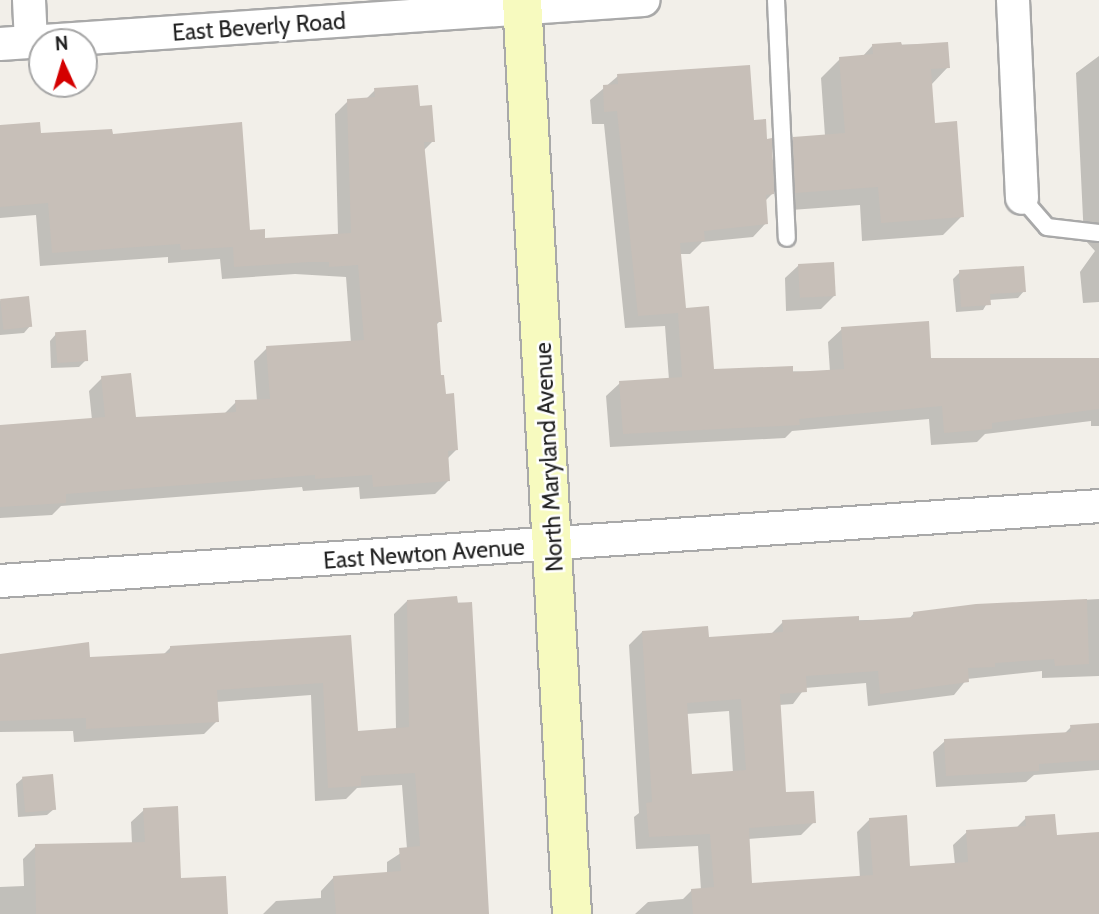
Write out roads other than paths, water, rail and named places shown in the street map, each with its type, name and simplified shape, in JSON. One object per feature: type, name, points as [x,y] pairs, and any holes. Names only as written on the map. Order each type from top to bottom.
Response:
[{"type":"street","points":[[29,0],[30,28]]},
{"type":"street","name":"East Beverly Road","points":[[98,36],[522,5],[643,0]]},
{"type":"street","points":[[1013,0],[1022,198]]},
{"type":"street","name":"North Maryland Avenue","points":[[522,5],[554,546],[572,914]]},
{"type":"street","name":"East Beverly Road","points":[[0,44],[28,41]]},
{"type":"street","name":"East Newton Avenue","points":[[0,582],[554,546],[1099,506]]},
{"type":"lane","points":[[776,0],[787,238]]},
{"type":"lane","points":[[1022,198],[1047,227],[1099,233]]}]
